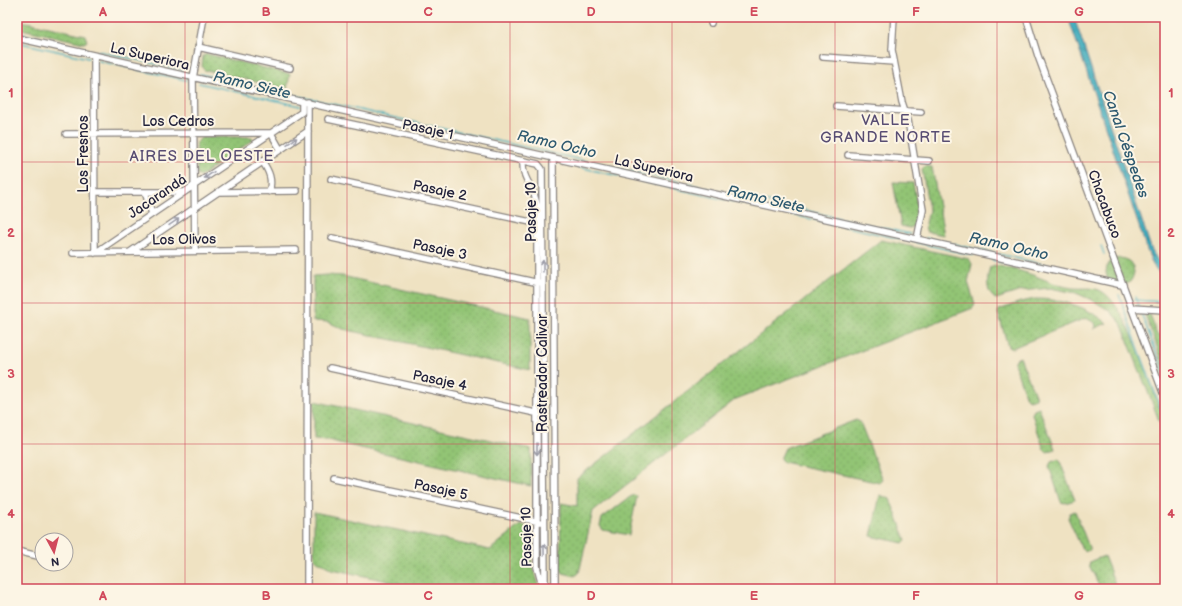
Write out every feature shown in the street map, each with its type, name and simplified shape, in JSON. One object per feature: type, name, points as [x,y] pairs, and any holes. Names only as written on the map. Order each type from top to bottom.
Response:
[{"type":"street","points":[[195,251],[192,133],[193,78],[204,17]]},
{"type":"street","points":[[894,17],[892,50],[915,160],[923,210],[917,239]]},
{"type":"street","points":[[1014,17],[1026,18]]},
{"type":"street","name":"Chacabuco","points":[[1026,18],[1038,56],[1122,285],[1133,308],[1165,398]]},
{"type":"street","name":"La Superiora","points":[[17,38],[1122,285]]},
{"type":"street","points":[[198,47],[290,68]]},
{"type":"street","name":"Los Fresnos","points":[[94,56],[96,253]]},
{"type":"street","points":[[823,57],[894,62]]},
{"type":"street","points":[[305,102],[308,131],[307,589]]},
{"type":"street","name":"Jacarandá","points":[[96,253],[302,112],[305,102]]},
{"type":"street","points":[[836,106],[921,112]]},
{"type":"street","name":"Pasaje 1","points":[[328,119],[523,162]]},
{"type":"street","points":[[130,252],[308,131]]},
{"type":"street","points":[[271,133],[280,149]]},
{"type":"street","name":"Los Cedros","points":[[66,134],[271,133]]},
{"type":"street","points":[[848,155],[930,161]]},
{"type":"street","name":"Rastreador Calivar","points":[[553,158],[555,589]]},
{"type":"street","points":[[262,161],[270,174],[271,186],[269,192]]},
{"type":"street","name":"Pasaje 10","points":[[544,589],[537,567],[536,283],[540,224],[542,169],[538,164],[523,162],[523,174],[536,195],[540,224],[543,284],[544,589]]},
{"type":"street","name":"Pasaje 2","points":[[331,179],[540,224]]},
{"type":"street","points":[[95,192],[184,192]]},
{"type":"street","points":[[145,192],[152,214]]},
{"type":"street","points":[[218,192],[297,192]]},
{"type":"street","name":"Pasaje 3","points":[[332,238],[543,284]]},
{"type":"street","name":"Los Olivos","points":[[73,253],[296,250]]},
{"type":"street","points":[[1133,308],[1165,310]]},
{"type":"street","name":"Pasaje 4","points":[[330,368],[544,415]]},
{"type":"street","name":"Pasaje 5","points":[[334,478],[544,523]]},
{"type":"street","points":[[17,552],[34,555]]},
{"type":"green space","points":[[17,20],[85,35],[87,41],[84,43],[17,28]]},
{"type":"green space","points":[[207,54],[290,74],[287,89],[204,70],[202,67],[203,56]]},
{"type":"green space","points":[[202,137],[252,137],[253,140],[200,177],[197,174],[196,143]]},
{"type":"green space","points":[[925,166],[932,167],[944,235],[927,232],[925,228],[929,210],[922,169]]},
{"type":"green space","points":[[893,182],[913,183],[918,210],[914,226],[910,228],[901,226]]},
{"type":"green space","points":[[881,240],[969,259],[972,264],[968,282],[975,304],[973,308],[736,399],[593,511],[579,573],[575,576],[563,573],[560,569],[561,503],[577,506],[577,478]]},
{"type":"green space","points":[[1120,258],[1130,262],[1134,272],[1130,282],[1120,286],[1110,282],[1106,272],[1110,262]]},
{"type":"green space","points":[[995,265],[1023,272],[1067,287],[1100,290],[1113,302],[1131,333],[1140,353],[1165,423],[1165,436],[1121,323],[1110,311],[1094,301],[1076,293],[1050,288],[1021,291],[996,299],[992,296],[988,289],[990,267]]},
{"type":"green space","points":[[313,276],[342,276],[530,318],[530,370],[343,329],[328,322],[313,321]]},
{"type":"green space","points":[[1035,299],[1055,300],[1082,308],[1091,312],[1107,323],[1093,329],[1096,326],[1095,323],[1086,318],[1012,348],[1008,346],[998,313],[999,310],[1020,302]]},
{"type":"green space","points":[[1145,314],[1150,314],[1157,335],[1162,335],[1165,346],[1165,368]]},
{"type":"green space","points":[[1020,357],[1036,398],[1030,400],[1026,398],[1014,363],[1016,359]]},
{"type":"green space","points":[[314,401],[531,449],[531,486],[329,440],[314,439]]},
{"type":"green space","points":[[1039,408],[1055,449],[1048,452],[1044,450],[1032,414],[1034,410]]},
{"type":"green space","points":[[856,420],[860,422],[883,480],[880,483],[783,462],[780,459],[785,448]]},
{"type":"green space","points":[[1059,459],[1075,500],[1065,503],[1061,502],[1049,466],[1051,462]]},
{"type":"green space","points":[[634,495],[637,496],[629,535],[603,530],[600,526],[602,518]]},
{"type":"green space","points":[[880,495],[890,499],[906,540],[903,543],[871,536]]},
{"type":"green space","points":[[1075,511],[1090,550],[1086,551],[1082,549],[1068,518],[1070,513]]},
{"type":"green space","points":[[314,512],[490,550],[520,525],[531,528],[531,560],[540,589],[425,589],[332,569],[314,559]]},
{"type":"green space","points":[[1104,556],[1117,589],[1101,589],[1089,565],[1091,561]]},
{"type":"water","points":[[1068,17],[1074,17],[1152,251],[1165,272],[1165,280],[1153,265],[1147,250]]},
{"type":"waterway","name":"Ramo Ocho","points":[[17,33],[86,49]]},
{"type":"waterway","name":"Ramo Siete","points":[[17,42],[88,58]]},
{"type":"waterway","name":"Ramo Ocho","points":[[98,51],[183,70]]},
{"type":"waterway","name":"Ramo Siete","points":[[99,61],[186,80]]},
{"type":"waterway","name":"Ramo Ocho","points":[[200,74],[910,234]]},
{"type":"waterway","name":"Ramo Siete","points":[[199,83],[300,106]]},
{"type":"waterway","name":"Ramo Siete","points":[[556,162],[973,255]]},
{"type":"waterway","name":"Ramo Ocho","points":[[926,238],[1087,274]]},
{"type":"waterway","points":[[1101,246],[1104,254]]},
{"type":"waterway","name":"Ramo Siete","points":[[992,260],[1024,267]]},
{"type":"waterway","points":[[1119,295],[1165,420]]},
{"type":"waterway","name":"Ramo Siete","points":[[1135,297],[1139,307]]},
{"type":"waterway","name":"Ramo Siete","points":[[1134,300],[1165,302]]},
{"type":"waterway","points":[[1140,310],[1165,376]]},
{"type":"district","name":"VALLE GRANDE NORTE","points":[[886,128]]},
{"type":"district","name":"AIRES DEL OESTE","points":[[202,156]]},
{"type":"water label","name":"Canal Céspedes","points":[[1126,144]]}]
